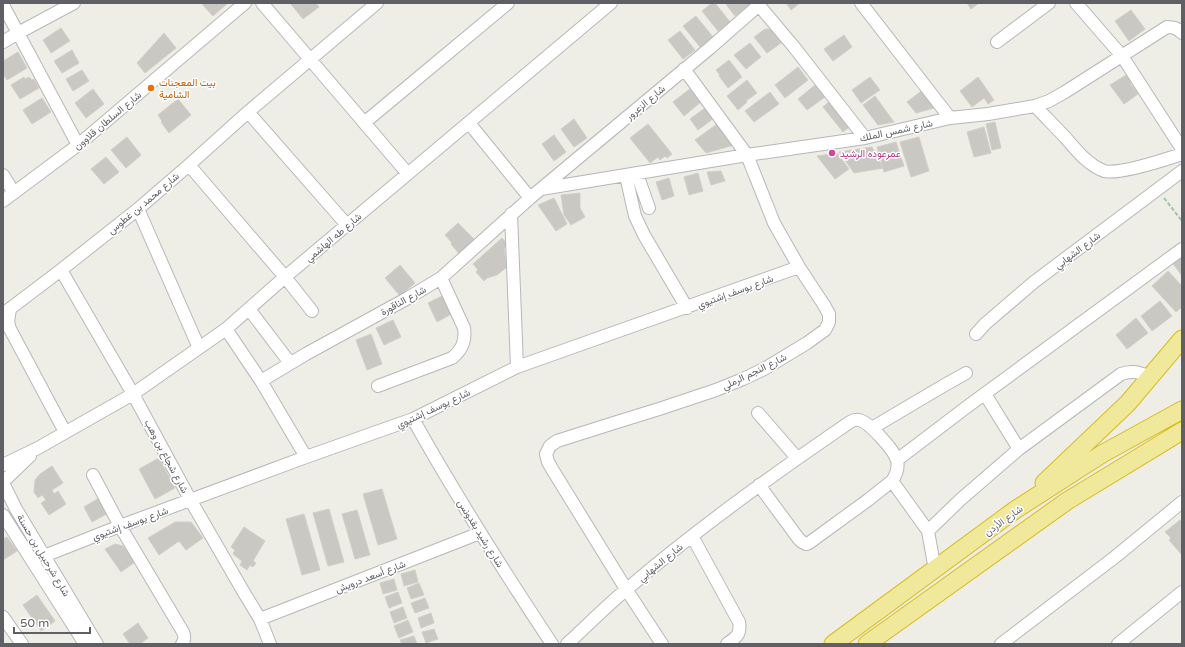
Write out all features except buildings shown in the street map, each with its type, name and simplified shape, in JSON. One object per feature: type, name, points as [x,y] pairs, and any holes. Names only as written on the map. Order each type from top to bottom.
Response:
[{"type":"highway","points":[[1015,510],[1128,402],[1182,339]]},
{"type":"highway","name":"شارع الأردن","points":[[833,644],[1015,510],[1102,454],[1182,410]]},
{"type":"highway","points":[[867,644],[1067,501],[1182,431]]},
{"type":"street","points":[[3,42],[74,3]]},
{"type":"street","name":"شارع السلطان قلاوون","points":[[3,201],[78,145],[245,3]]},
{"type":"street","points":[[262,3],[408,174]]},
{"type":"street","name":"شارع محمد بن غطوس","points":[[65,432],[10,329],[7,312],[138,209],[309,59],[377,3]]},
{"type":"street","points":[[364,123],[508,3]]},
{"type":"street","name":"شارع طه الهاشمي","points":[[3,465],[38,448],[133,394],[226,329],[285,277],[469,124],[611,3]]},
{"type":"street","points":[[861,3],[950,118]]},
{"type":"street","points":[[997,42],[1049,3]]},
{"type":"street","points":[[1076,3],[1122,56],[1182,149]]},
{"type":"street","points":[[758,4],[794,47],[865,138]]},
{"type":"street","name":"شارع الزعرور","points":[[530,198],[684,69],[758,4]]},
{"type":"street","points":[[3,5],[78,145]]},
{"type":"street","name":"شارع شمس الملك","points":[[541,189],[747,155],[865,138],[950,118],[988,114],[1035,106],[1049,101],[1065,92],[1167,27],[1179,29],[1182,33]]},
{"type":"street","name":"شارع النجم الرملي","points":[[626,589],[548,462],[546,454],[550,446],[558,441],[716,390],[764,369],[807,343],[825,330],[829,322],[829,314],[799,267],[774,222],[747,155],[684,69]]},
{"type":"street","points":[[1035,106],[1084,158],[1094,166],[1105,171],[1125,170],[1182,154]]},
{"type":"street","points":[[248,112],[347,226]]},
{"type":"street","points":[[469,124],[530,198]]},
{"type":"street","points":[[189,165],[285,277],[312,311]]},
{"type":"street","name":"شارع الشهابي","points":[[976,334],[985,324],[1034,282],[1182,171]]},
{"type":"street","points":[[631,175],[649,208]]},
{"type":"street","points":[[631,175],[635,216],[644,235],[687,308]]},
{"type":"street","points":[[3,176],[14,193]]},
{"type":"street","name":"شارع الناقورة","points":[[261,380],[441,278],[530,198]]},
{"type":"street","points":[[138,209],[199,348]]},
{"type":"street","points":[[511,214],[517,367]]},
{"type":"street","points":[[758,485],[798,538],[802,542],[809,544],[892,481],[897,471],[897,460],[1182,249]]},
{"type":"street","name":"شارع يوسف إشتيوي","points":[[44,556],[190,500],[413,419],[517,367],[687,308],[799,267]]},
{"type":"street","name":"شارع شجاع بن وهب","points":[[61,270],[133,394],[190,500],[260,619],[270,644]]},
{"type":"street","points":[[378,386],[452,358],[458,353],[463,345],[465,336],[464,328],[441,278]]},
{"type":"street","points":[[249,309],[290,363]]},
{"type":"street","points":[[226,329],[261,380],[306,457]]},
{"type":"street","points":[[928,531],[960,500],[1019,450],[1121,374],[1130,371],[1142,373],[1150,377]]},
{"type":"street","points":[[872,428],[966,373]]},
{"type":"street","points":[[985,394],[1019,450]]},
{"type":"street","points":[[758,413],[797,458]]},
{"type":"street","name":"شارع رشيد بقدونس","points":[[413,419],[480,532],[552,644]]},
{"type":"street","name":"شارع الشهابي","points":[[567,644],[626,589],[692,536],[758,485],[854,419],[863,421],[872,428],[884,441],[897,460]]},
{"type":"street","name":"شارع طه الهاشمي","points":[[4,481],[38,448]]},
{"type":"street","points":[[93,475],[120,526],[183,632],[183,640]]},
{"type":"street","name":"شارع شرحبيل بن حسنة","points":[[4,481],[16,509],[97,644]]},
{"type":"street","points":[[892,481],[928,531],[935,570]]},
{"type":"street","points":[[1001,644],[1115,557],[1182,502]]},
{"type":"street","name":"شارع شرحبيل بن حسنة","points":[[3,515],[85,644]]},
{"type":"street","name":"شارع أسعد درويش","points":[[260,619],[480,532]]},
{"type":"street","points":[[692,536],[739,622],[740,629],[738,635],[727,644]]},
{"type":"street","points":[[626,589],[662,644]]},
{"type":"street","points":[[1118,644],[1181,596]]},
{"type":"street","points":[[3,617],[22,644]]},
{"type":"path","points":[[1168,202],[1182,220]]},
{"type":"place","name":"بيت المعجنات الشامية","points":[[151,88]]},
{"type":"place","name":"عمرعوده الرشيد","points":[[832,153]]}]
